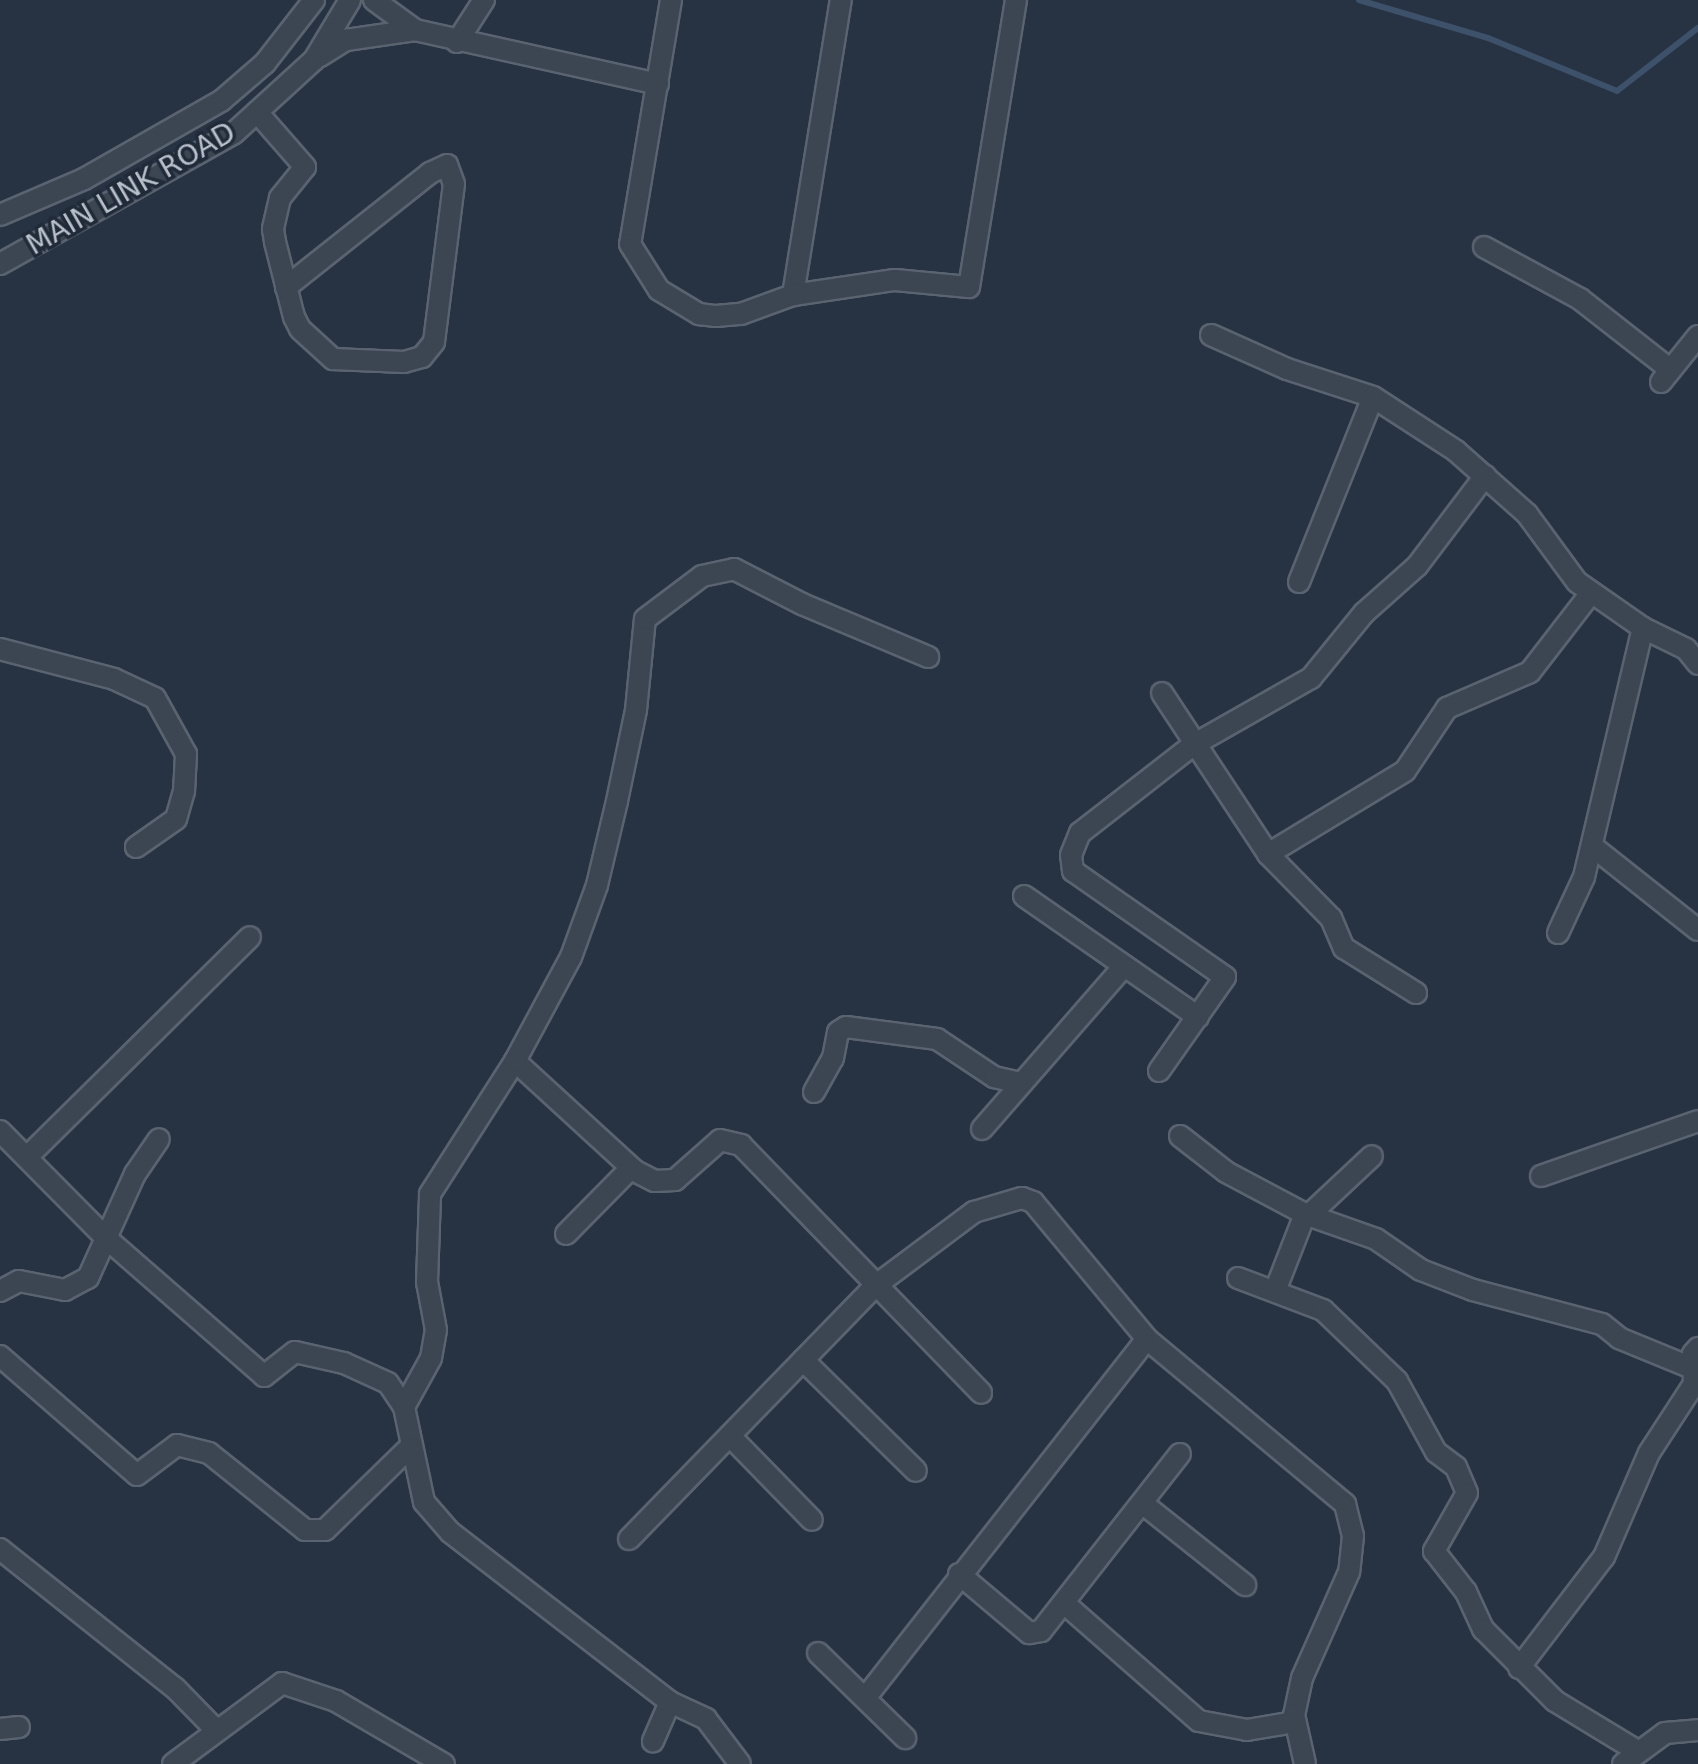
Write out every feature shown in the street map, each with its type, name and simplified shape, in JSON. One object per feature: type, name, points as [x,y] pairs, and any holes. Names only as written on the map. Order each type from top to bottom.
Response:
[{"type":"street","name":"MAIN LINK ROAD","points":[[0,215],[84,179],[221,101],[265,63],[314,0]]},
{"type":"street","name":"MAIN LINK ROAD","points":[[0,264],[143,188],[234,133],[314,60],[350,0]]},
{"type":"street","points":[[374,0],[415,30],[457,42],[658,84]]},
{"type":"street","points":[[457,42],[484,0]]},
{"type":"street","points":[[671,0],[658,84],[635,194],[633,256],[659,290],[699,314],[741,314],[793,295],[895,280],[969,287],[1016,0]]},
{"type":"street","points":[[793,295],[841,0]]},
{"type":"street","points":[[314,60],[346,40],[415,30]]},
{"type":"street","points":[[257,112],[305,167],[272,215],[286,287],[300,329],[333,359],[404,362],[422,357],[434,342],[453,213],[454,184],[447,165],[286,287]]},
{"type":"street","points":[[1484,247],[1580,299],[1666,376],[1698,336]]},
{"type":"street","points":[[1211,335],[1287,369],[1373,397],[1485,476],[1527,514],[1591,593],[1643,628],[1694,650]]},
{"type":"street","points":[[1299,582],[1373,397]]},
{"type":"street","points":[[1159,1071],[1225,977],[1069,864],[1080,833],[1193,745],[1311,678],[1364,613],[1417,566],[1485,476]]},
{"type":"street","points":[[404,1407],[431,1358],[436,1330],[427,1282],[430,1194],[515,1061],[571,957],[597,885],[636,710],[645,619],[702,576],[734,569],[802,604],[928,657]]},
{"type":"street","points":[[1268,854],[1405,771],[1447,708],[1530,672],[1591,593]]},
{"type":"street","points":[[1558,933],[1584,877],[1643,628]]},
{"type":"street","points":[[0,649],[114,679],[155,698],[186,754],[184,791],[176,819],[136,847]]},
{"type":"street","points":[[1162,693],[1193,745],[1268,854],[1331,918],[1344,948],[1416,993]]},
{"type":"street","points":[[1592,846],[1698,930]]},
{"type":"street","points":[[1024,896],[1198,1017]]},
{"type":"street","points":[[27,1157],[250,937]]},
{"type":"street","points":[[982,1129],[1124,966]]},
{"type":"street","points":[[814,1092],[833,1058],[838,1032],[846,1027],[937,1039],[994,1077],[1020,1083]]},
{"type":"street","points":[[515,1061],[631,1168],[655,1181],[675,1180],[720,1140],[731,1140],[981,1393]]},
{"type":"street","points":[[1541,1176],[1698,1121]]},
{"type":"street","points":[[0,1131],[106,1238],[264,1376],[295,1352],[332,1360],[388,1383],[404,1407],[424,1502],[450,1532],[670,1702],[706,1719],[740,1764]]},
{"type":"street","points":[[1180,1136],[1226,1172],[1307,1214],[1376,1239],[1421,1270],[1473,1290],[1602,1324],[1619,1338],[1697,1370]]},
{"type":"street","points":[[0,1291],[19,1281],[65,1290],[88,1278],[135,1174],[159,1139]]},
{"type":"street","points":[[1275,1291],[1307,1214],[1372,1156]]},
{"type":"street","points":[[566,1234],[631,1168]]},
{"type":"street","points":[[629,1539],[875,1286],[974,1212],[1022,1198],[1033,1202],[1147,1339],[1345,1504],[1353,1536],[1349,1572],[1302,1678],[1295,1722],[1305,1764]]},
{"type":"street","points":[[1238,1278],[1323,1310],[1347,1328],[1397,1381],[1436,1452],[1456,1467],[1467,1493],[1434,1551],[1466,1592],[1483,1629],[1519,1668],[1555,1701],[1631,1758],[1665,1733],[1698,1730]]},
{"type":"street","points":[[866,1697],[959,1574],[1147,1339]]},
{"type":"street","points":[[1519,1668],[1555,1615],[1592,1577],[1627,1497],[1677,1414],[1697,1370],[1693,1354],[1698,1348]]},
{"type":"street","points":[[0,1356],[137,1475],[177,1445],[209,1453],[305,1530],[325,1530],[410,1447]]},
{"type":"street","points":[[803,1360],[916,1471]]},
{"type":"street","points":[[730,1436],[812,1520]]},
{"type":"street","points":[[959,1574],[1029,1633],[1041,1631],[1180,1454]]},
{"type":"street","points":[[1142,1503],[1245,1585]]},
{"type":"street","points":[[0,1549],[175,1688],[216,1730]]},
{"type":"street","points":[[1064,1603],[1199,1721],[1247,1730],[1295,1722]]},
{"type":"street","points":[[818,1653],[905,1738]]},
{"type":"street","points":[[173,1764],[282,1683],[294,1683],[444,1764]]},
{"type":"street","points":[[653,1741],[670,1702]]},
{"type":"waterway","points":[[1359,0],[1488,38],[1617,91],[1698,28]]}]
